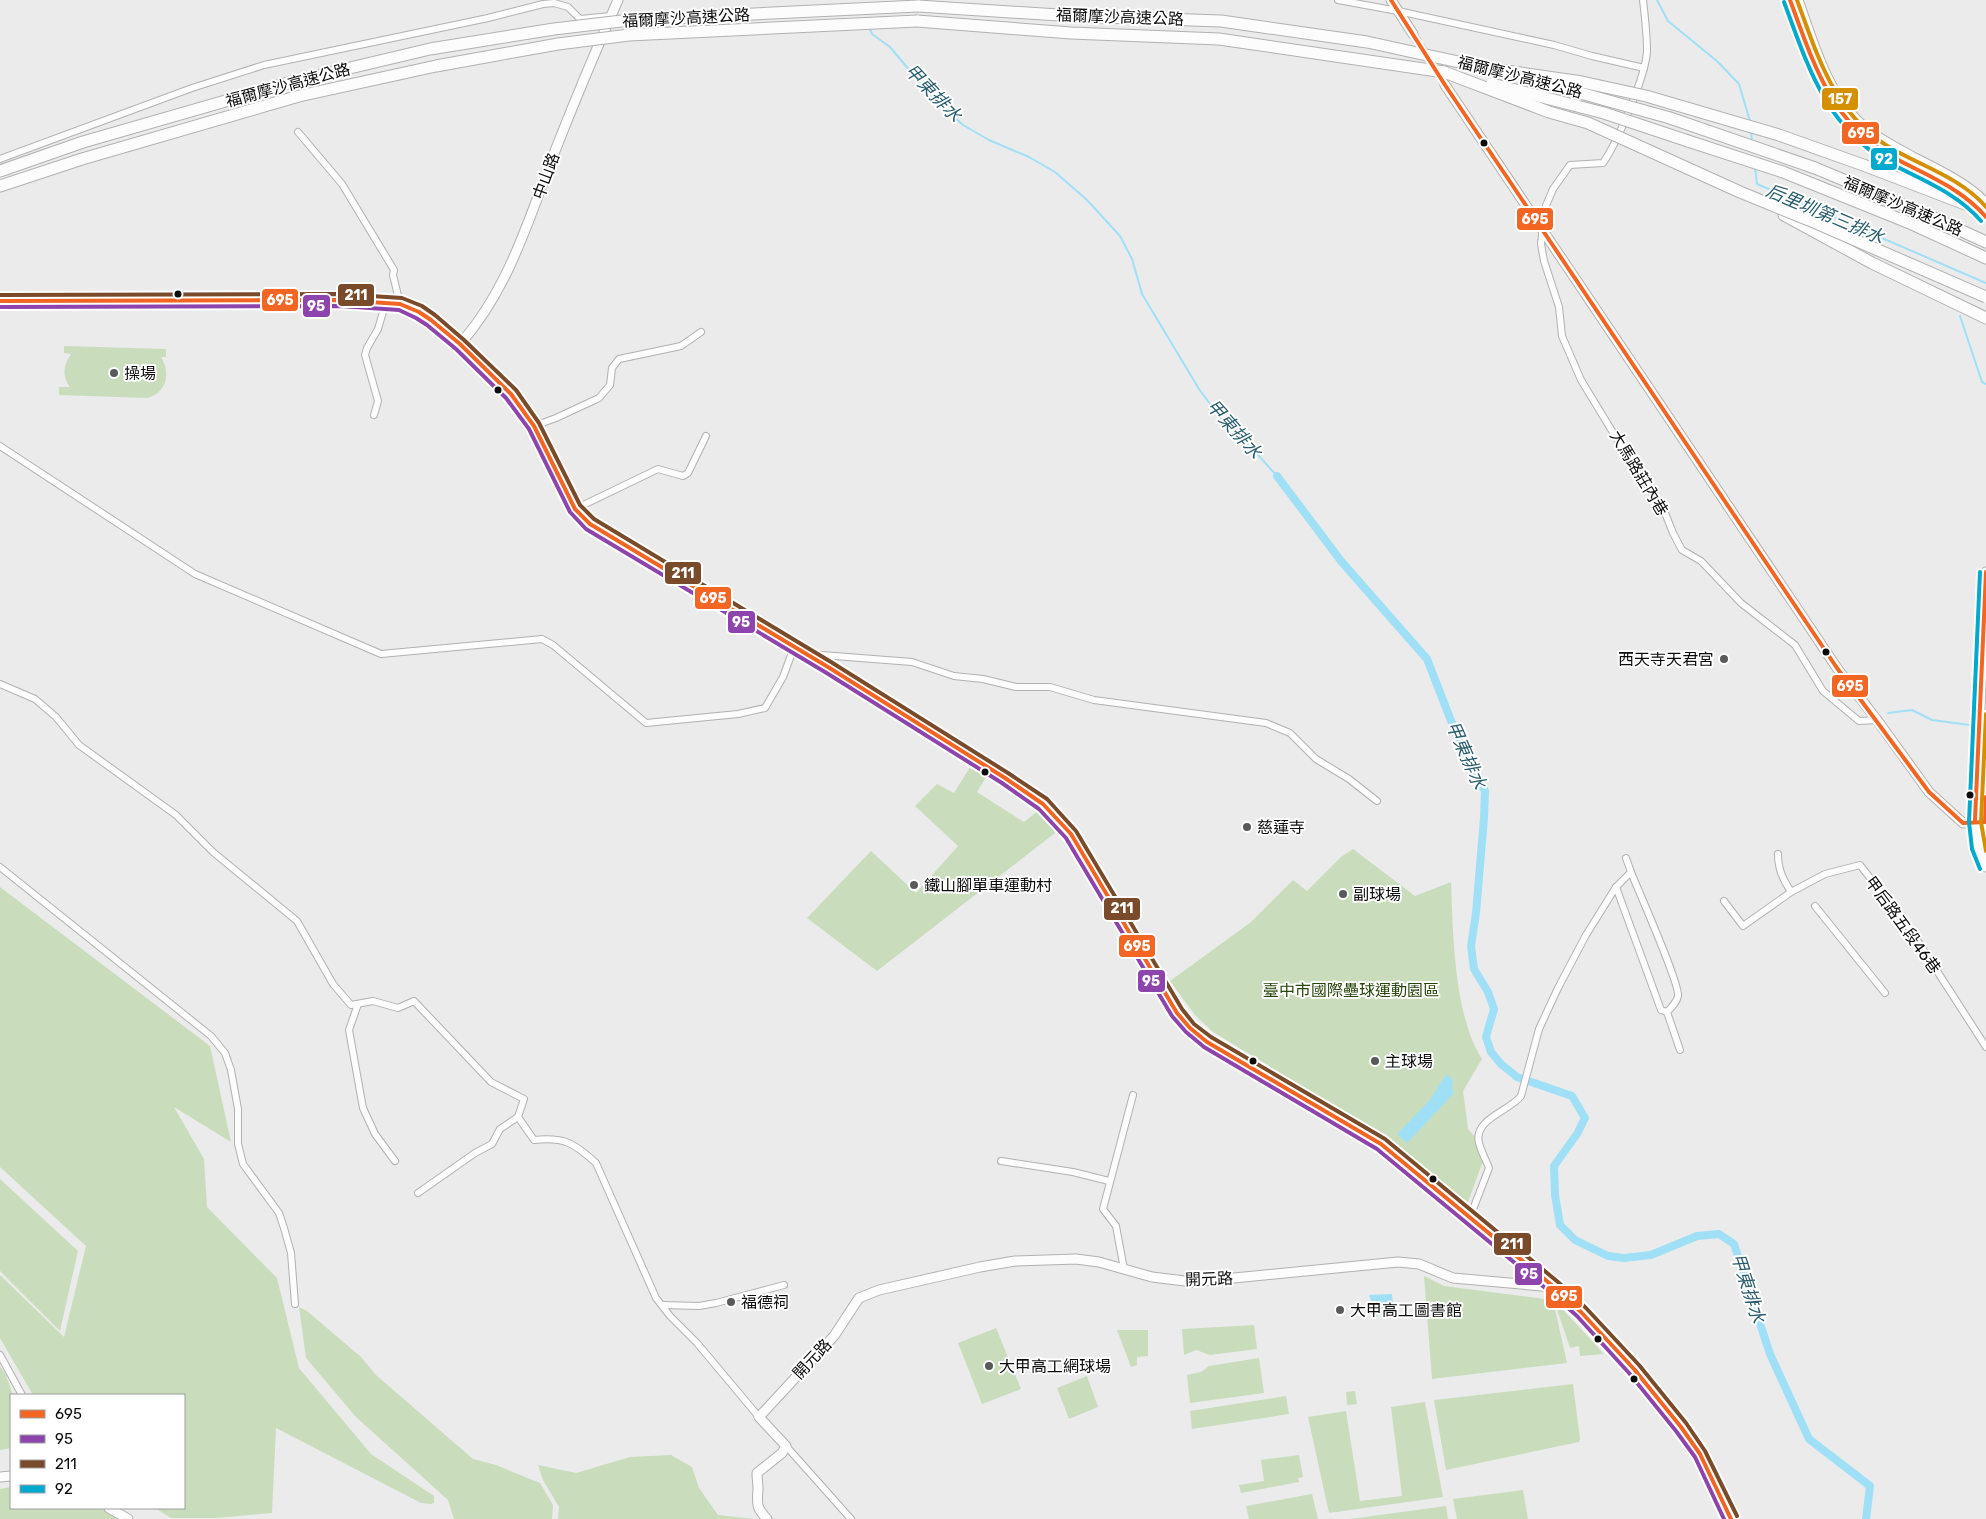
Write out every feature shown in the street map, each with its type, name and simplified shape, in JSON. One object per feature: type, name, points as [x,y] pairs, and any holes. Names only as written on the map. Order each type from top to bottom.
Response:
[{"type":"highway","name":"福爾摩沙高速公路","points":[[0,171],[83,142],[295,81],[430,49],[554,29],[630,20],[918,6],[1074,16],[1221,21],[1367,42],[1486,68],[1618,102],[1806,165],[1925,214],[1986,242]]},
{"type":"highway","name":"福爾摩沙高速公路","points":[[0,186],[82,159],[299,96],[436,66],[558,44],[629,35],[917,21],[1071,33],[1219,39],[1444,72],[1548,97],[1604,113],[1783,172],[1912,224],[1986,258]]},
{"type":"highway","points":[[1486,68],[1582,82],[1646,96],[1779,135],[1986,210]]},
{"type":"highway","points":[[1444,72],[1549,112],[1588,123],[1740,192],[1816,223],[1986,298]]},
{"type":"highway","points":[[1740,192],[1805,225],[1872,264],[1986,318]]},
{"type":"street","name":"中山路","points":[[460,344],[476,326],[490,304],[520,245],[555,151],[618,0]]},
{"type":"street","points":[[1338,0],[1554,45],[1644,68]]},
{"type":"street","points":[[1391,0],[1413,34]]},
{"type":"street","name":"大馬路莊內巷","points":[[1643,0],[1647,51],[1644,68],[1613,149],[1603,163],[1570,166],[1553,189],[1545,208],[1541,244],[1544,261],[1559,307],[1562,336],[1581,380],[1637,472],[1663,508],[1672,533],[1682,550],[1701,561],[1741,603],[1795,645],[1824,691],[1859,721],[1877,720]]},
{"type":"street","points":[[1790,0],[1826,93],[1841,116],[1858,133],[1878,148],[1958,191],[1980,208],[1986,217]]},
{"type":"street","points":[[1798,0],[1821,62],[1833,88],[1849,112],[1866,129],[1879,138],[1968,188],[1986,204]]},
{"type":"street","points":[[0,159],[192,88],[264,65],[488,18],[543,4],[554,3],[568,7],[580,19],[611,16]]},
{"type":"street","points":[[1445,86],[1837,668],[1929,792],[1963,823],[1980,822]]},
{"type":"street","points":[[298,132],[342,184],[394,270],[393,274],[400,304]]},
{"type":"street","points":[[0,301],[340,300],[385,305],[400,304],[419,312],[460,344],[511,394],[534,426],[575,509],[590,524],[807,654],[1005,778],[1043,804],[1071,834],[1158,984],[1177,1013],[1190,1028],[1207,1042],[1381,1144],[1554,1287],[1581,1312],[1634,1369],[1681,1427],[1700,1454],[1731,1519]]},
{"type":"street","points":[[374,415],[378,401],[365,354],[378,329],[385,305]]},
{"type":"street","points":[[534,426],[598,398],[610,385],[612,368],[618,359],[681,346],[701,332]]},
{"type":"street","points":[[575,509],[658,468],[683,476],[688,473],[706,436]]},
{"type":"street","points":[[0,446],[196,574],[381,654],[542,639],[553,645],[646,723],[738,714],[765,708],[783,677],[794,647]]},
{"type":"street","points":[[1986,572],[1978,848],[1986,867]]},
{"type":"street","points":[[807,654],[912,662],[954,676],[984,679],[1016,687],[1050,687],[1094,700],[1266,723],[1290,732],[1316,759],[1349,779],[1377,801]]},
{"type":"street","points":[[0,684],[35,699],[56,717],[79,745],[176,815],[214,852],[297,921],[333,984],[351,1005],[373,1001],[398,1008],[414,1001],[491,1082],[524,1099],[518,1117],[500,1129],[492,1144],[475,1153],[418,1193]]},
{"type":"street","points":[[1986,797],[1980,822],[1986,832]]},
{"type":"street","points":[[1778,854],[1781,876],[1791,892]]},
{"type":"street","points":[[1626,858],[1672,971],[1679,995],[1676,1003],[1668,1012]]},
{"type":"street","name":"甲后路五段46巷","points":[[1724,901],[1743,926],[1791,892],[1825,874],[1860,865],[1910,929],[1986,1047]]},
{"type":"street","points":[[0,867],[211,1036],[225,1053],[231,1070],[238,1109],[238,1144],[243,1164],[278,1213],[290,1253],[295,1304]]},
{"type":"street","points":[[1470,1217],[1489,1168],[1479,1141],[1478,1132],[1483,1124],[1516,1103],[1520,1096],[1540,1029],[1558,988],[1586,935],[1616,887],[1631,872]]},
{"type":"street","points":[[1616,887],[1661,1010],[1668,1012]]},
{"type":"street","points":[[1815,906],[1885,993]]},
{"type":"street","points":[[358,1004],[349,1030],[363,1108],[375,1134],[395,1161]]},
{"type":"street","points":[[1668,1012],[1680,1050]]},
{"type":"street","points":[[1124,1269],[1116,1226],[1103,1209],[1109,1181],[1134,1095]]},
{"type":"street","points":[[518,1117],[534,1140],[553,1138],[578,1147],[596,1163],[656,1298],[851,1519]]},
{"type":"street","points":[[1001,1161],[1073,1172],[1109,1181]]},
{"type":"street","name":"開元路","points":[[759,1417],[834,1336],[859,1298],[867,1294],[956,1272],[1015,1261],[1076,1259],[1099,1262],[1152,1277],[1193,1282],[1398,1262],[1419,1264],[1453,1278],[1554,1287]]},
{"type":"street","points":[[662,1305],[699,1306],[784,1285]]},
{"type":"street","points":[[0,1355],[21,1394]]},
{"type":"street","points":[[767,1519],[759,1510],[756,1496],[758,1490],[757,1473],[782,1453],[786,1446]]},
{"type":"street","points":[[111,1509],[128,1519]]},
{"type":"green space","points":[[64,346],[166,349],[166,357],[161,357],[166,369],[165,382],[159,392],[147,398],[59,395],[59,387],[70,387],[64,370],[71,354],[64,353]]},
{"type":"green space","name":"鐵山腳單車運動村","points":[[972,764],[988,774],[977,792],[1024,822],[1039,810],[1047,813],[1059,830],[877,971],[807,918],[871,851],[916,893],[958,846],[915,806],[937,784],[954,793]]},
{"type":"green space","name":"臺中市國際壘球運動園區","points":[[1353,849],[1415,896],[1451,882],[1454,949],[1460,998],[1473,1041],[1482,1059],[1463,1091],[1468,1129],[1477,1139],[1483,1161],[1468,1202],[1394,1142],[1213,1032],[1195,1015],[1170,981],[1251,922],[1293,880],[1307,891],[1341,857]]},
{"type":"green space","points":[[0,887],[210,1046],[231,1142],[174,1107],[204,1159],[207,1207],[277,1278],[299,1368],[371,1454],[434,1496],[434,1502],[432,1504],[421,1503],[276,1428],[272,1513],[216,1518],[171,1518],[157,1509],[185,1509],[185,1394],[32,1394],[0,1338],[0,1275],[64,1337],[86,1246],[0,1167]]},
{"type":"green space","points":[[0,1179],[78,1251],[60,1331],[0,1271]]},
{"type":"green space","points":[[1424,1276],[1444,1286],[1553,1300],[1567,1363],[1432,1379]]},
{"type":"green space","points":[[1554,1300],[1604,1354],[1580,1356],[1579,1346],[1570,1348]]},
{"type":"green space","points":[[299,1307],[307,1311],[361,1357],[376,1375],[473,1459],[496,1465],[540,1483],[553,1505],[552,1519],[454,1519],[448,1500],[356,1417],[306,1358]]},
{"type":"green space","points":[[1254,1325],[1257,1349],[1210,1355],[1196,1350],[1184,1355],[1182,1329]]},
{"type":"green space","name":"大甲高工網球場","points":[[996,1328],[1021,1389],[982,1404],[958,1343]]},
{"type":"green space","points":[[1117,1330],[1148,1330],[1148,1356],[1137,1357],[1137,1365],[1131,1367]]},
{"type":"green space","points":[[1259,1358],[1264,1393],[1190,1403],[1187,1375],[1201,1372],[1209,1366]]},
{"type":"green space","points":[[0,1366],[6,1375],[13,1394],[10,1394],[10,1448],[0,1450]]},
{"type":"green space","points":[[1087,1376],[1098,1407],[1069,1419],[1057,1388]]},
{"type":"green space","points":[[1573,1384],[1579,1442],[1446,1470],[1434,1400]]},
{"type":"green space","points":[[1355,1391],[1357,1404],[1347,1405],[1346,1392]]},
{"type":"green space","points":[[1286,1396],[1289,1414],[1192,1429],[1190,1411]]},
{"type":"green space","points":[[1425,1402],[1443,1497],[1329,1513],[1308,1417],[1346,1411],[1360,1501],[1402,1496],[1391,1407]]},
{"type":"green space","points":[[671,1455],[692,1467],[699,1488],[718,1515],[754,1519],[558,1519],[559,1507],[543,1480],[538,1465],[576,1473],[630,1457]]},
{"type":"green space","points":[[1299,1455],[1303,1477],[1298,1478],[1299,1482],[1241,1493],[1239,1485],[1264,1481],[1261,1460]]},
{"type":"green space","points":[[10,1487],[10,1509],[113,1509],[130,1519],[0,1519],[0,1489]]},
{"type":"green space","points":[[1523,1490],[1528,1519],[1457,1519],[1453,1499]]},
{"type":"green space","points":[[1312,1494],[1318,1519],[1249,1519],[1246,1506]]},
{"type":"green space","points":[[1446,1506],[1448,1519],[1350,1519]]},
{"type":"water","points":[[1448,1075],[1453,1080],[1452,1087],[1454,1093],[1407,1143],[1397,1134],[1429,1101],[1445,1076]]},
{"type":"water","points":[[1392,1294],[1394,1312],[1381,1313],[1376,1317],[1369,1295]]},
{"type":"waterway","name":"后里圳第三排水","points":[[1657,0],[1668,21],[1718,62],[1739,84],[1750,121]]},
{"type":"waterway","name":"甲東排水","points":[[869,27],[872,34],[890,47],[932,97],[963,125],[989,140],[1029,157],[1055,172],[1087,200],[1120,236],[1132,259],[1142,294],[1199,389],[1219,416],[1277,476]]},
{"type":"waterway","name":"后里圳第三排水","points":[[1751,131],[1752,141]]},
{"type":"waterway","name":"后里圳第三排水","points":[[1755,168],[1757,184],[1986,283]]},
{"type":"waterway","points":[[1960,316],[1982,382],[1986,384]]},
{"type":"waterway","name":"甲東排水","points":[[1277,476],[1341,561],[1427,659],[1462,749],[1485,791],[1476,913],[1471,946],[1474,969],[1488,992],[1494,1009],[1486,1037],[1491,1052],[1501,1064],[1517,1077],[1572,1096],[1585,1118],[1577,1134],[1554,1166],[1555,1195],[1560,1225],[1575,1240],[1608,1256],[1624,1258],[1651,1255],[1697,1236],[1719,1234],[1734,1244],[1770,1354],[1809,1439],[1870,1486],[1866,1519]]},
{"type":"waterway","points":[[1888,713],[1912,710],[1932,720],[1977,726]]},
{"type":"tunnel","points":[[1413,34],[1445,85]]},
{"type":"transit line","name":"695","points":[[1391,0],[1445,85],[1837,668],[1929,792],[1963,823],[1985,822],[1986,797]]},
{"type":"transit line","name":"695","points":[[1790,0],[1807,46],[1826,88],[1838,108],[1853,126],[1870,142],[1891,156],[1965,197],[1986,217]]},
{"type":"transit line","name":"157","points":[[1797,0],[1822,66],[1844,105],[1858,122],[1875,138],[1896,151],[1967,189],[1986,207]]},
{"type":"transit line","name":"92","points":[[1784,2],[1821,92],[1849,131],[1866,147],[1888,162],[1961,202],[1981,221]]},
{"type":"transit line","name":"211","points":[[0,295],[340,294],[402,298],[422,306],[435,315],[516,390],[539,423],[580,505],[594,519],[831,662],[1047,799],[1076,831],[1182,1009],[1194,1024],[1211,1037],[1385,1139],[1558,1282],[1586,1308],[1639,1365],[1686,1423],[1705,1451],[1737,1516]]},
{"type":"transit line","name":"695","points":[[0,301],[340,300],[400,304],[419,312],[431,320],[460,344],[511,394],[534,426],[575,509],[590,524],[828,667],[1005,778],[1043,804],[1071,834],[1177,1013],[1190,1028],[1207,1042],[1381,1144],[1554,1287],[1581,1312],[1634,1369],[1681,1427],[1700,1454],[1731,1519]]},
{"type":"transit line","name":"95","points":[[0,307],[340,306],[399,310],[427,325],[456,349],[506,398],[529,429],[570,512],[586,529],[825,672],[1002,783],[1039,809],[1066,838],[1172,1016],[1186,1032],[1204,1047],[1377,1149],[1577,1316],[1629,1373],[1695,1457],[1724,1519]]},
{"type":"transit line","name":"92","points":[[1980,572],[1969,822],[1972,849],[1980,869]]},
{"type":"transit line","name":"695","points":[[1975,820],[1986,572]]},
{"type":"transit line","name":"157","points":[[1986,714],[1981,822],[1986,851]]},
{"type":"place","name":"操場","points":[[114,373]]},
{"type":"place","name":"西天寺天君宮","points":[[1724,659]]},
{"type":"place","name":"慈蓮寺","points":[[1247,827]]},
{"type":"place","name":"鐵山腳單車運動村","points":[[914,885]]},
{"type":"place","name":"副球場","points":[[1343,894]]},
{"type":"place","name":"主球場","points":[[1375,1061]]},
{"type":"place","name":"福德祠","points":[[731,1302]]},
{"type":"place","name":"大甲高工圖書館","points":[[1340,1310]]},
{"type":"place","name":"大甲高工網球場","points":[[989,1366]]}]
